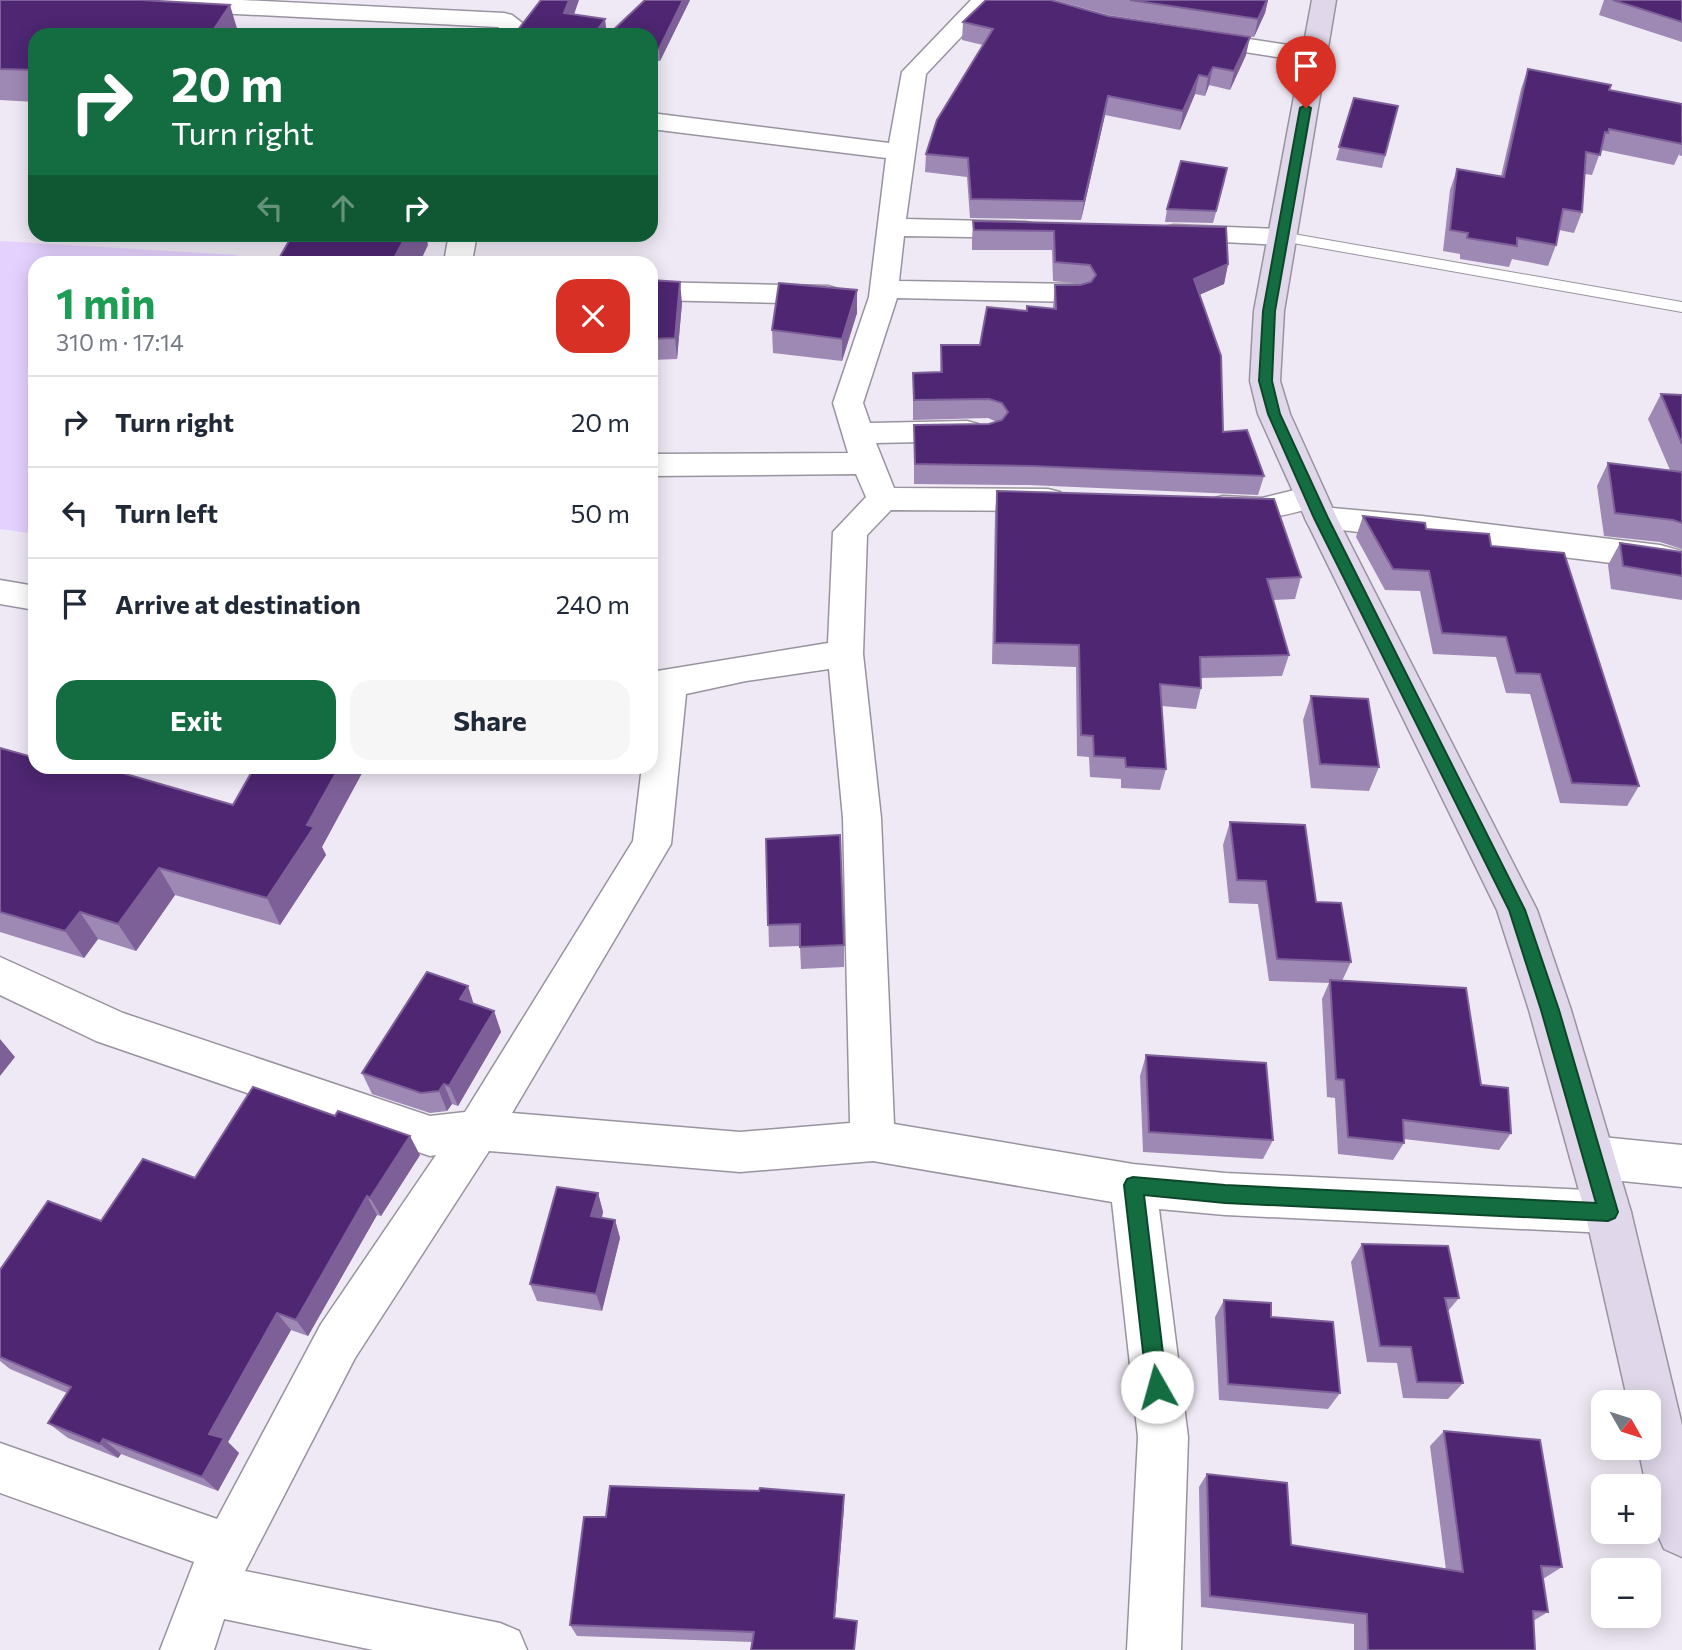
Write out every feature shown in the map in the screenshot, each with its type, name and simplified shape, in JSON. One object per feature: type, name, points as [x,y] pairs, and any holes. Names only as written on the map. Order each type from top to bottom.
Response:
[{"type":"main road","points":[[1324,0],[1269,311],[1265,381],[1274,414],[1316,508],[1517,910],[1550,1010],[1608,1212],[1682,1531]]},
{"type":"street","points":[[97,0],[504,19],[516,28]]},
{"type":"street","points":[[883,499],[867,463],[848,403],[883,293],[914,72],[985,0]]},
{"type":"street","points":[[1166,34],[1315,56]]},
{"type":"street","points":[[658,122],[901,152]]},
{"type":"street","points":[[891,227],[1059,230]]},
{"type":"street","points":[[1142,232],[1282,237]]},
{"type":"street","points":[[658,279],[723,265],[729,272],[723,292]]},
{"type":"street","points":[[658,291],[1077,293]]},
{"type":"street","points":[[857,433],[987,431]]},
{"type":"street","points":[[658,466],[867,463]]},
{"type":"street","points":[[873,1141],[862,818],[845,654],[850,532],[883,499],[1084,501]]},
{"type":"street","points":[[1193,506],[1316,508],[1435,529],[1660,557],[1682,563]]},
{"type":"street","points":[[0,592],[28,597]]},
{"type":"street","points":[[658,725],[660,685],[746,668],[845,654]]},
{"type":"street","points":[[187,1650],[219,1569],[338,1341],[478,1130],[652,844],[656,774]]},
{"type":"street","points":[[0,975],[111,1028],[430,1136],[478,1130],[740,1152],[873,1141],[1133,1185],[1225,1194],[1608,1212]]},
{"type":"street","points":[[1592,1157],[1682,1166]]},
{"type":"street","points":[[1133,1185],[1163,1437],[1154,1650]]},
{"type":"street","points":[[0,1468],[219,1569],[500,1650]]},
{"type":"lane","points":[[1282,237],[1682,307]]},
{"type":"shaded area","points":[[0,241],[237,255],[28,256],[28,533],[0,529]]},
{"type":"building","points":[[0,0],[141,0],[230,5],[215,28],[28,28],[28,70],[0,69]]},
{"type":"building","points":[[541,0],[569,0],[564,13],[605,19],[599,28],[519,28]]},
{"type":"building","points":[[645,0],[683,0],[659,49],[658,28],[615,28]]},
{"type":"building","points":[[986,0],[1051,0],[1108,16],[1250,37],[1234,71],[1213,67],[1208,77],[1199,75],[1183,111],[1108,96],[1084,201],[971,199],[968,158],[926,154],[937,120],[993,29],[963,22]]},
{"type":"building","points":[[1130,0],[1267,0],[1258,19]]},
{"type":"building","points":[[1613,0],[1682,0],[1682,22]]},
{"type":"building","points":[[1528,69],[1611,85],[1609,90],[1682,104],[1682,144],[1609,129],[1608,133],[1605,132],[1600,155],[1586,152],[1582,212],[1563,209],[1556,245],[1517,238],[1517,246],[1467,238],[1468,233],[1450,230],[1457,169],[1504,177]]},
{"type":"building","points":[[1354,98],[1398,106],[1385,155],[1339,147]]},
{"type":"building","points":[[1181,161],[1227,168],[1216,211],[1167,209]]},
{"type":"building","points":[[973,221],[1226,227],[1228,264],[1194,279],[1221,356],[1223,432],[1247,430],[1264,476],[915,464],[914,425],[989,424],[1002,420],[1008,412],[1002,403],[989,399],[914,400],[913,373],[942,372],[941,345],[980,345],[987,307],[1027,311],[1027,306],[1056,309],[1055,285],[1080,285],[1091,282],[1096,275],[1090,265],[1055,262],[1054,231],[974,230]]},
{"type":"building","points":[[288,242],[403,242],[395,256],[280,256]]},
{"type":"building","points":[[658,280],[680,282],[675,338],[658,339]]},
{"type":"building","points":[[779,283],[857,290],[842,339],[772,330]]},
{"type":"building","points":[[1661,394],[1682,395],[1682,444]]},
{"type":"building","points":[[1608,463],[1682,472],[1682,523],[1615,513]]},
{"type":"building","points":[[997,491],[1274,499],[1301,577],[1267,579],[1289,655],[1200,657],[1201,688],[1160,684],[1166,769],[1126,767],[1125,758],[1094,756],[1093,736],[1081,735],[1079,645],[995,643]]},
{"type":"building","points":[[1363,516],[1425,523],[1426,529],[1489,534],[1491,546],[1564,553],[1639,786],[1572,783],[1540,674],[1516,673],[1506,637],[1442,633],[1429,571],[1393,569]]},
{"type":"building","points":[[1620,543],[1682,552],[1682,576],[1623,566]]},
{"type":"building","points":[[1311,696],[1368,699],[1379,767],[1320,764]]},
{"type":"building","points":[[0,748],[28,756],[28,774],[126,774],[233,805],[250,774],[336,774],[307,825],[314,827],[267,898],[159,868],[118,924],[80,912],[65,931],[0,912]]},
{"type":"building","points":[[1230,822],[1305,825],[1316,902],[1341,903],[1351,962],[1277,959],[1266,881],[1237,880]]},
{"type":"building","points":[[840,835],[844,945],[800,947],[800,924],[768,925],[766,839]]},
{"type":"building","points":[[427,972],[468,986],[460,999],[494,1011],[449,1086],[444,1084],[439,1091],[421,1093],[362,1073]]},
{"type":"building","points":[[1330,980],[1466,988],[1481,1085],[1508,1088],[1511,1133],[1403,1120],[1404,1143],[1348,1137],[1344,1080],[1336,1079]]},
{"type":"building","points":[[1146,1055],[1266,1063],[1273,1140],[1149,1132]]},
{"type":"building","points":[[253,1087],[335,1116],[338,1111],[410,1136],[370,1198],[367,1196],[296,1320],[277,1313],[209,1434],[224,1438],[202,1477],[103,1439],[100,1444],[48,1423],[71,1387],[0,1357],[0,1270],[48,1201],[101,1221],[143,1159],[195,1178]]},
{"type":"building","points":[[557,1187],[598,1193],[591,1216],[615,1220],[596,1294],[530,1284]]},
{"type":"building","points":[[1362,1244],[1448,1246],[1459,1298],[1445,1298],[1463,1383],[1417,1382],[1411,1347],[1380,1346]]},
{"type":"building","points":[[1224,1300],[1271,1303],[1271,1317],[1333,1322],[1340,1393],[1228,1384]]},
{"type":"building","points":[[1444,1431],[1540,1440],[1562,1567],[1541,1566],[1548,1612],[1533,1611],[1535,1650],[1368,1650],[1367,1614],[1210,1596],[1207,1474],[1287,1483],[1291,1545],[1463,1572]]},
{"type":"building","points":[[610,1486],[759,1491],[760,1488],[844,1495],[834,1618],[857,1621],[854,1650],[751,1650],[754,1632],[570,1625],[584,1517],[606,1517]]},
{"type":"route","points":[[1157,1387],[1133,1185],[1225,1194],[1608,1212],[1550,1010],[1517,910],[1321,518],[1274,414],[1265,381],[1269,311],[1306,108]]}]
